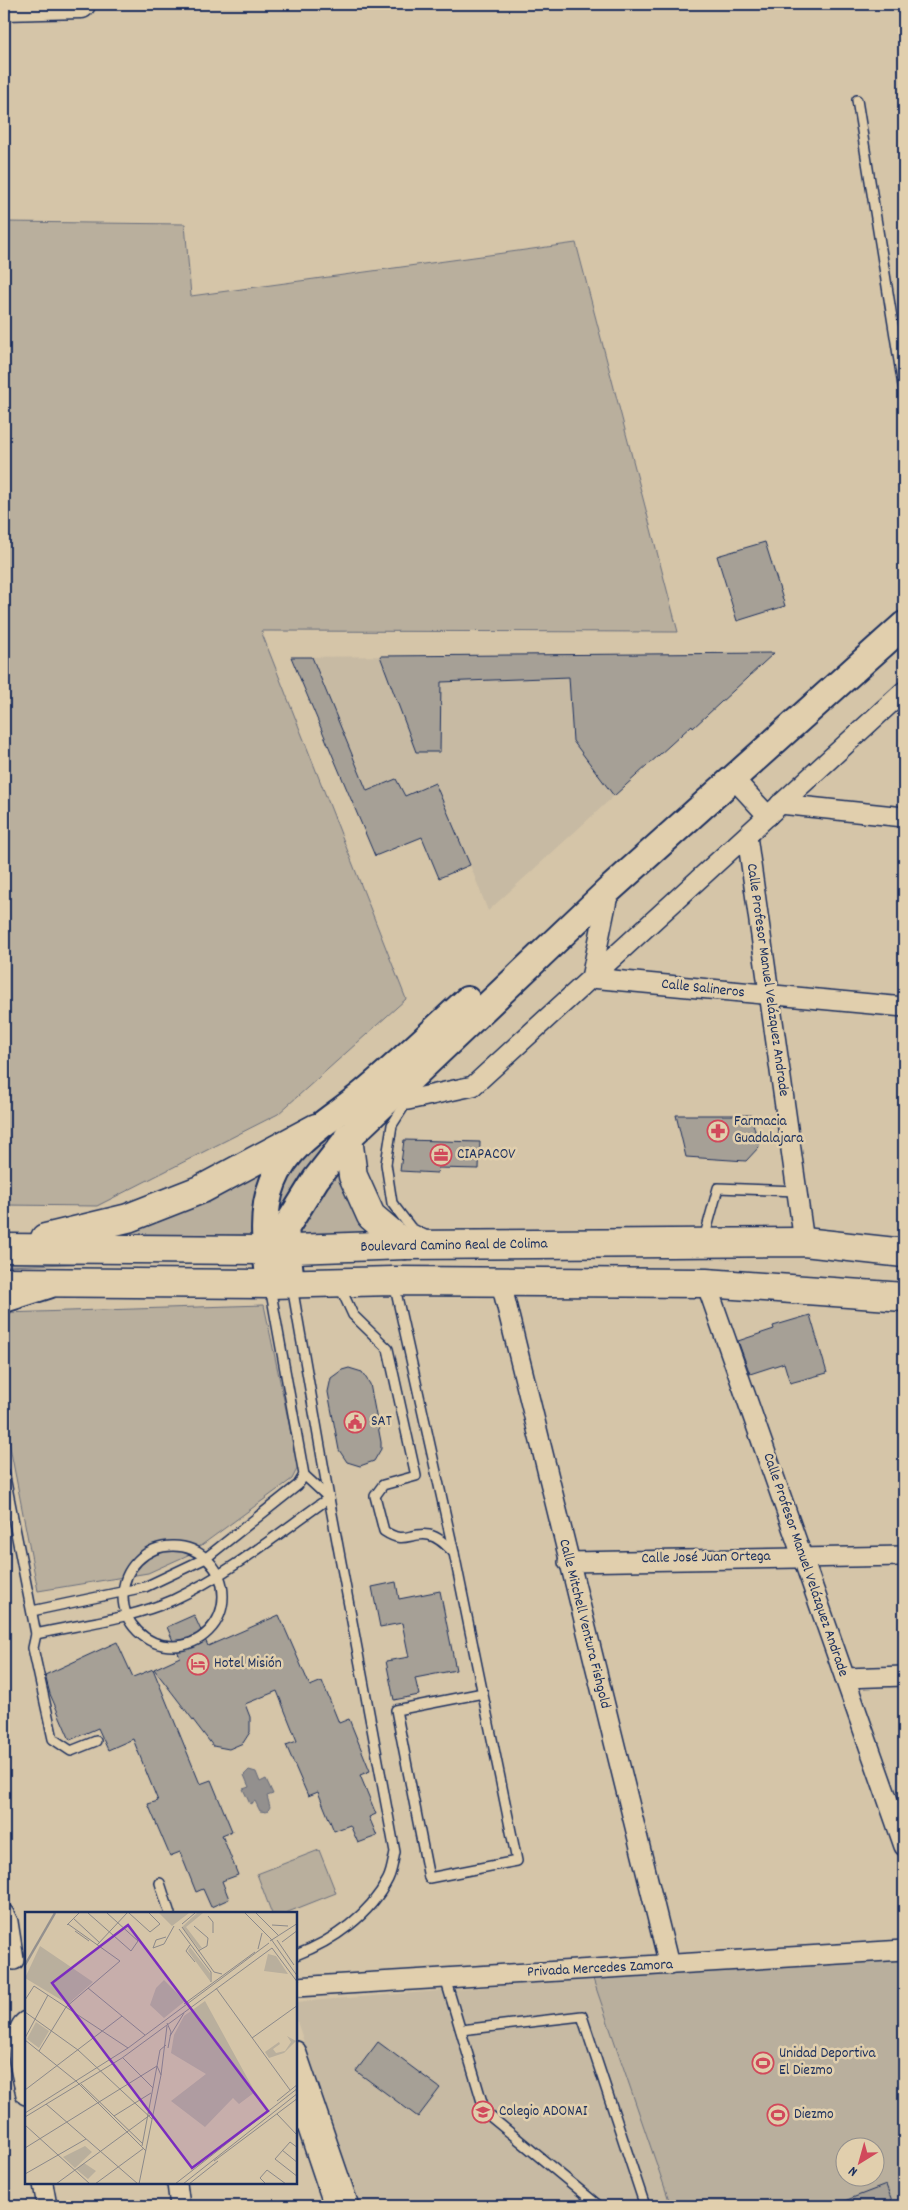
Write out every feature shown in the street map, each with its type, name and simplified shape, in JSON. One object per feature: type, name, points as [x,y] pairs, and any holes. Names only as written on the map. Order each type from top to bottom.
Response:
[{"type":"main road","points":[[4,6],[81,4]]},
{"type":"main road","points":[[4,1248],[128,1218],[165,1204],[202,1189],[316,1128]]},
{"type":"main road","points":[[348,1138],[353,1176],[371,1216],[405,1246]]},
{"type":"main road","name":"Boulevard Camino Real de Colima","points":[[4,1248],[276,1249],[804,1242],[904,1253]]},
{"type":"main road","points":[[4,1282],[280,1284],[393,1281],[706,1283],[904,1297]]},
{"type":"street","points":[[276,1249],[285,1229],[316,1179],[348,1138],[404,1095],[609,890],[734,779],[894,643],[904,625]]},
{"type":"street","points":[[404,1095],[473,1086],[904,691]]},
{"type":"street","points":[[734,779],[774,810],[904,818]]},
{"type":"street","name":"Calle Profesor Manuel Velázquez Andrade","points":[[747,836],[804,1242]]},
{"type":"street","points":[[591,978],[609,890]]},
{"type":"street","points":[[280,1284],[276,1249],[267,1206],[273,1181],[288,1157],[316,1128],[364,1093],[575,904],[609,890]]},
{"type":"street","name":"Calle Salineros","points":[[591,978],[904,1008]]},
{"type":"street","points":[[4,1299],[59,1282]]},
{"type":"street","name":"Calle Mitchell Ventura Fishgold","points":[[501,1283],[568,1562],[669,1965]]},
{"type":"street","name":"Calle Profesor Manuel Velázquez Andrade","points":[[706,1283],[904,1846]]},
{"type":"street","name":"Calle José Juan Ortega","points":[[568,1562],[802,1556],[904,1556]]},
{"type":"street","points":[[845,1678],[904,1676]]},
{"type":"street","points":[[4,1914],[8,1922],[14,1960]]},
{"type":"street","name":"Privada Mercedes Zamora","points":[[298,1987],[904,1950]]},
{"type":"street","points":[[24,2022],[16,2041],[25,2090]]},
{"type":"street","points":[[298,2057],[349,2206]]},
{"type":"street","points":[[298,2099],[334,2206]]},
{"type":"street","points":[[43,2185],[47,2206]]},
{"type":"street","points":[[177,2185],[180,2206]]},
{"type":"lane","points":[[857,100],[904,392]]},
{"type":"lane","points":[[404,1095],[392,1125],[386,1164],[392,1203],[411,1228],[447,1246]]},
{"type":"lane","points":[[703,1243],[718,1188],[797,1191]]},
{"type":"lane","points":[[393,1281],[454,1553],[483,1694],[517,1861],[429,1878],[396,1710],[483,1694]]},
{"type":"lane","points":[[337,1282],[353,1315],[388,1349],[416,1476],[383,1485],[375,1496],[384,1530],[396,1538],[429,1535],[442,1541],[454,1553]]},
{"type":"lane","points":[[32,1610],[145,1586],[206,1558],[298,1485],[304,1476],[280,1284]]},
{"type":"lane","points":[[280,1284],[329,1498],[395,1852],[389,1878],[370,1907],[324,1944],[298,1954]]},
{"type":"lane","points":[[4,1472],[36,1634],[33,1648],[53,1739],[71,1751],[96,1741]]},
{"type":"lane","points":[[304,1476],[329,1498]]},
{"type":"lane","points":[[36,1634],[127,1616],[172,1600],[218,1575],[329,1498]]},
{"type":"lane","points":[[177,1546],[192,1550],[206,1558],[218,1575],[223,1590],[222,1606],[217,1621],[207,1633],[194,1642],[178,1646],[162,1645],[148,1639],[136,1629],[127,1616],[123,1591],[131,1569],[147,1553],[162,1547],[177,1546]]},
{"type":"lane","points":[[160,1883],[169,1912]]},
{"type":"lane","points":[[445,1978],[485,2112],[599,2206]]},
{"type":"lane","points":[[461,2030],[582,2016],[644,2206]]},
{"type":"shaded area","points":[[4,222],[185,224],[191,296],[576,243],[678,632],[261,631],[406,999],[278,1114],[97,1206],[4,1205]]},
{"type":"shaded area","points":[[614,654],[672,743],[488,911],[470,865],[439,878],[422,838],[375,856],[291,657]]},
{"type":"shaded area","points":[[388,1080],[282,1223],[274,1206],[295,1160]]},
{"type":"shaded area","points":[[343,1156],[380,1235],[291,1236]]},
{"type":"shaded area","points":[[280,1158],[259,1235],[75,1236]]},
{"type":"shaded area","points":[[4,1256],[234,1259],[4,1266]]},
{"type":"shaded area","points":[[264,1305],[298,1467],[292,1479],[188,1555],[148,1573],[38,1591],[4,1416],[4,1313]]},
{"type":"shaded area","points":[[249,1770],[256,1772],[260,1782],[266,1779],[273,1794],[267,1796],[270,1807],[267,1812],[260,1811],[255,1801],[250,1804],[243,1789],[249,1787],[244,1775]]},
{"type":"shaded area","points":[[319,1850],[336,1893],[288,1912],[271,1912],[257,1874]]},
{"type":"shaded area","name":"Diezmo","points":[[904,1957],[904,2206],[671,2206],[593,1979]]},
{"type":"shaded area","name":"Colegio ADONAI","points":[[593,1979],[671,2206],[358,2206],[298,2024],[298,2002]]},
{"type":"building","points":[[765,542],[785,606],[737,621],[717,556]]},
{"type":"building","points":[[774,653],[693,728],[692,725],[614,796],[573,741],[569,677],[441,682],[440,752],[416,752],[380,656]]},
{"type":"building","points":[[291,657],[312,657],[367,791],[396,779],[405,796],[435,783],[470,865],[439,878],[422,837],[375,856]]},
{"type":"building","name":"Farmacia Guadalajara","points":[[676,1115],[751,1115],[759,1147],[746,1161],[686,1157]]},
{"type":"building","name":"CIAPACOV","points":[[404,1140],[480,1142],[479,1169],[438,1168],[437,1173],[400,1171]]},
{"type":"building","points":[[810,1315],[827,1373],[790,1383],[784,1363],[750,1374],[738,1341],[774,1329],[773,1326]]},
{"type":"building","name":"SAT","points":[[349,1368],[362,1372],[370,1384],[381,1442],[381,1449],[374,1461],[360,1466],[347,1462],[339,1450],[328,1392],[331,1378],[342,1370]]},
{"type":"building","points":[[396,1582],[399,1599],[440,1591],[456,1670],[415,1678],[419,1695],[394,1700],[386,1661],[409,1657],[402,1623],[380,1627],[372,1587]]},
{"type":"building","points":[[194,1615],[208,1646],[279,1615],[310,1686],[322,1681],[339,1723],[349,1719],[370,1771],[360,1775],[376,1814],[369,1817],[377,1836],[358,1843],[350,1825],[334,1831],[318,1792],[308,1796],[286,1745],[297,1741],[277,1691],[245,1704],[250,1717],[250,1732],[243,1743],[229,1749],[213,1746],[154,1669],[180,1657],[167,1627]]},
{"type":"building","points":[[117,1642],[133,1677],[153,1669],[200,1784],[211,1780],[232,1831],[222,1835],[238,1875],[222,1881],[229,1899],[211,1907],[203,1889],[196,1892],[180,1852],[170,1856],[148,1804],[158,1801],[133,1739],[108,1750],[98,1728],[70,1740],[50,1694],[45,1675]]},
{"type":"building","points":[[378,2042],[440,2088],[418,2117],[356,2071]]},
{"type":"building","points":[[886,2185],[894,2206],[834,2206],[878,2188],[886,2188]]},
{"type":"place","name":"Farmacia Guadalajara","points":[[718,1131]]},
{"type":"place","name":"CIAPACOV","points":[[441,1155]]},
{"type":"place","name":"SAT","points":[[355,1422]]},
{"type":"place","name":"Hotel Misión","points":[[198,1664]]},
{"type":"place","name":"Unidad Deportiva El Diezmo","points":[[763,2063]]},
{"type":"place","name":"Colegio ADONAI","points":[[483,2112]]},
{"type":"place","name":"Diezmo","points":[[778,2115]]}]
